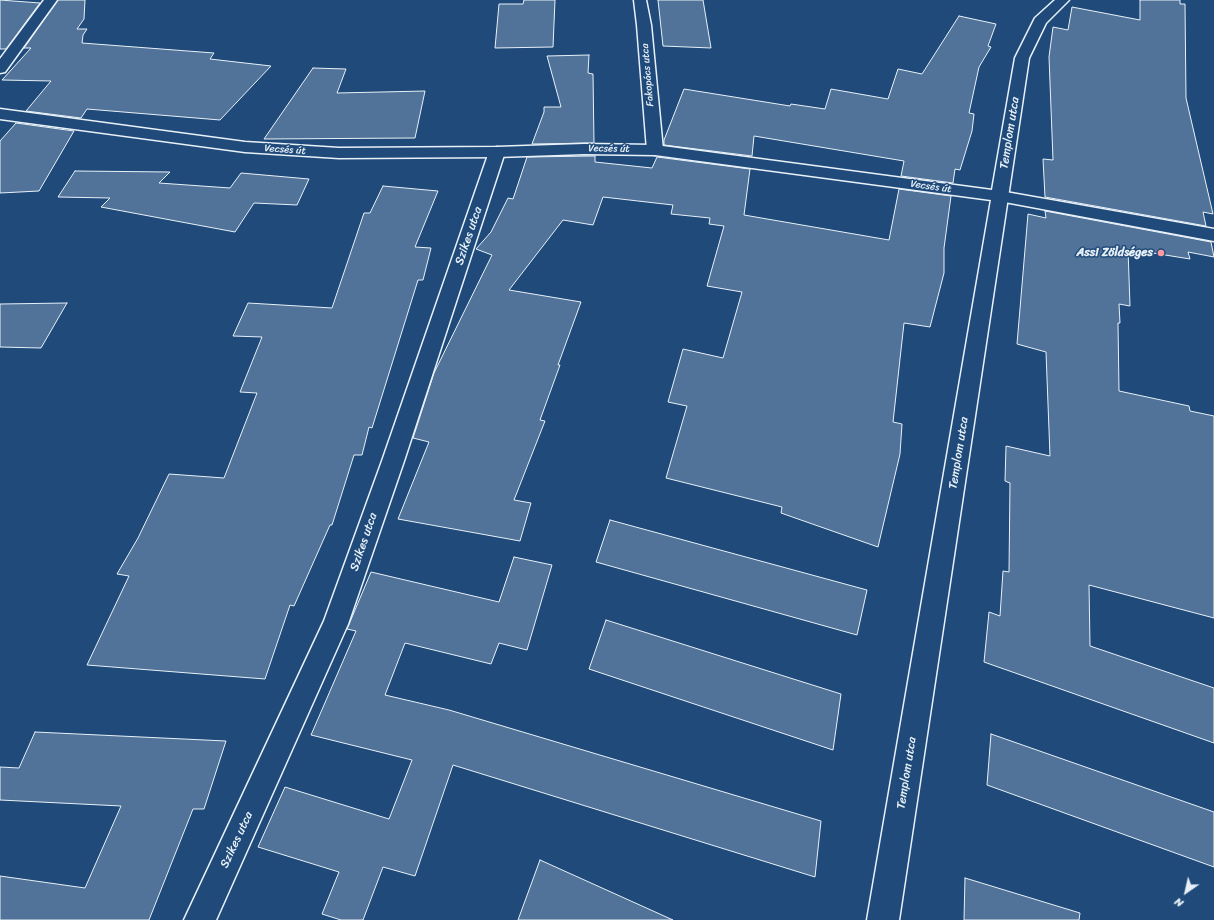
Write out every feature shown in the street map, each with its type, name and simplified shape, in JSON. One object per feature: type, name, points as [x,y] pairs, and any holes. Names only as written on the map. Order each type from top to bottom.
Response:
[{"type":"street","points":[[0,69],[51,0]]},
{"type":"street","name":"Fakopács utca","points":[[640,0],[644,25],[655,150]]},
{"type":"street","name":"Templom utca","points":[[883,920],[1022,58],[1040,21],[1063,0]]},
{"type":"street","name":"Vecsés út","points":[[0,114],[253,147],[339,153],[497,152],[584,149],[655,150],[1000,196],[1214,235]]},
{"type":"street","name":"Szikes utca","points":[[200,920],[335,624],[395,454],[497,152]]},
{"type":"building","points":[[0,0],[40,3],[6,49],[0,49]]},
{"type":"building","points":[[58,0],[85,0],[84,19],[77,29],[87,29],[83,35],[82,43],[214,53],[210,59],[271,66],[220,120],[87,109],[81,118],[26,111],[51,81],[2,80],[31,48],[24,48]]},
{"type":"building","points":[[524,0],[555,0],[553,47],[495,48],[499,4],[523,4]]},
{"type":"building","points":[[658,0],[703,0],[711,48],[663,46]]},
{"type":"building","points":[[1140,0],[1180,0],[1180,4],[1185,4],[1186,98],[1213,214],[1203,212],[1206,226],[1045,197],[1043,159],[1053,160],[1049,57],[1053,27],[1068,30],[1072,7],[1140,20]]},
{"type":"building","points":[[959,16],[996,24],[988,46],[991,47],[979,67],[969,113],[974,114],[972,131],[960,170],[955,169],[953,183],[901,176],[904,161],[754,136],[752,156],[664,145],[664,140],[684,89],[790,106],[791,104],[825,109],[831,89],[888,99],[898,69],[922,74]]},
{"type":"building","points":[[589,55],[588,73],[593,74],[594,143],[532,144],[544,112],[544,107],[561,107],[547,56]]},
{"type":"building","points":[[313,68],[346,69],[337,93],[425,91],[415,138],[264,139]]},
{"type":"building","points":[[16,123],[74,131],[39,191],[0,193],[0,141]]},
{"type":"building","points":[[595,156],[595,162],[652,168],[657,157],[750,169],[744,215],[889,240],[899,189],[951,196],[944,248],[944,273],[930,327],[904,323],[893,422],[902,424],[900,454],[878,547],[781,513],[782,507],[666,478],[687,406],[668,402],[683,349],[723,358],[742,292],[707,286],[724,226],[709,224],[710,218],[671,214],[673,205],[603,197],[593,225],[563,220],[509,290],[581,302],[540,420],[545,421],[514,500],[531,503],[520,541],[398,519],[429,442],[413,438],[434,373],[492,255],[476,249],[491,232],[508,198],[513,199],[527,157]]},
{"type":"building","points":[[75,171],[170,172],[159,183],[230,188],[241,173],[309,179],[297,205],[254,203],[235,232],[101,207],[110,198],[58,197]]},
{"type":"building","points":[[383,186],[438,191],[415,247],[431,248],[423,280],[418,280],[372,428],[369,427],[362,455],[354,455],[332,525],[330,525],[294,606],[290,605],[265,679],[87,665],[129,576],[117,574],[138,538],[169,474],[224,478],[257,393],[240,392],[262,337],[233,336],[248,303],[332,308],[364,213],[370,213]]},
{"type":"building","points":[[1045,211],[1211,242],[1214,257],[1188,252],[1190,259],[1128,249],[1130,306],[1119,304],[1120,323],[1118,323],[1119,391],[1189,406],[1190,411],[1214,416],[1214,618],[1089,585],[1090,646],[1214,688],[1214,743],[984,662],[989,612],[1000,616],[1003,571],[1009,572],[1010,483],[1005,481],[1006,446],[1050,456],[1046,352],[1017,344],[1028,214],[1046,218]]},
{"type":"building","points":[[67,303],[41,348],[0,347],[0,304]]},
{"type":"building","points":[[610,520],[867,590],[857,635],[596,562]]},
{"type":"building","points":[[514,557],[552,565],[527,650],[499,643],[491,664],[405,643],[385,695],[449,710],[821,821],[815,877],[453,765],[415,876],[383,867],[363,920],[341,920],[322,914],[339,872],[258,847],[285,787],[389,819],[412,760],[311,735],[356,631],[347,629],[371,572],[499,602]]},
{"type":"building","points":[[606,620],[841,694],[833,750],[589,669]]},
{"type":"building","points":[[35,732],[226,741],[204,809],[193,809],[149,920],[0,920],[0,876],[85,888],[121,806],[0,800],[0,767],[19,768]]},
{"type":"building","points":[[991,734],[1214,812],[1214,867],[987,785]]},
{"type":"building","points":[[540,860],[673,920],[518,920]]},
{"type":"building","points":[[965,878],[1080,913],[1079,920],[964,920]]},
{"type":"place","name":"Assi Zöldséges","points":[[1161,253]]}]
